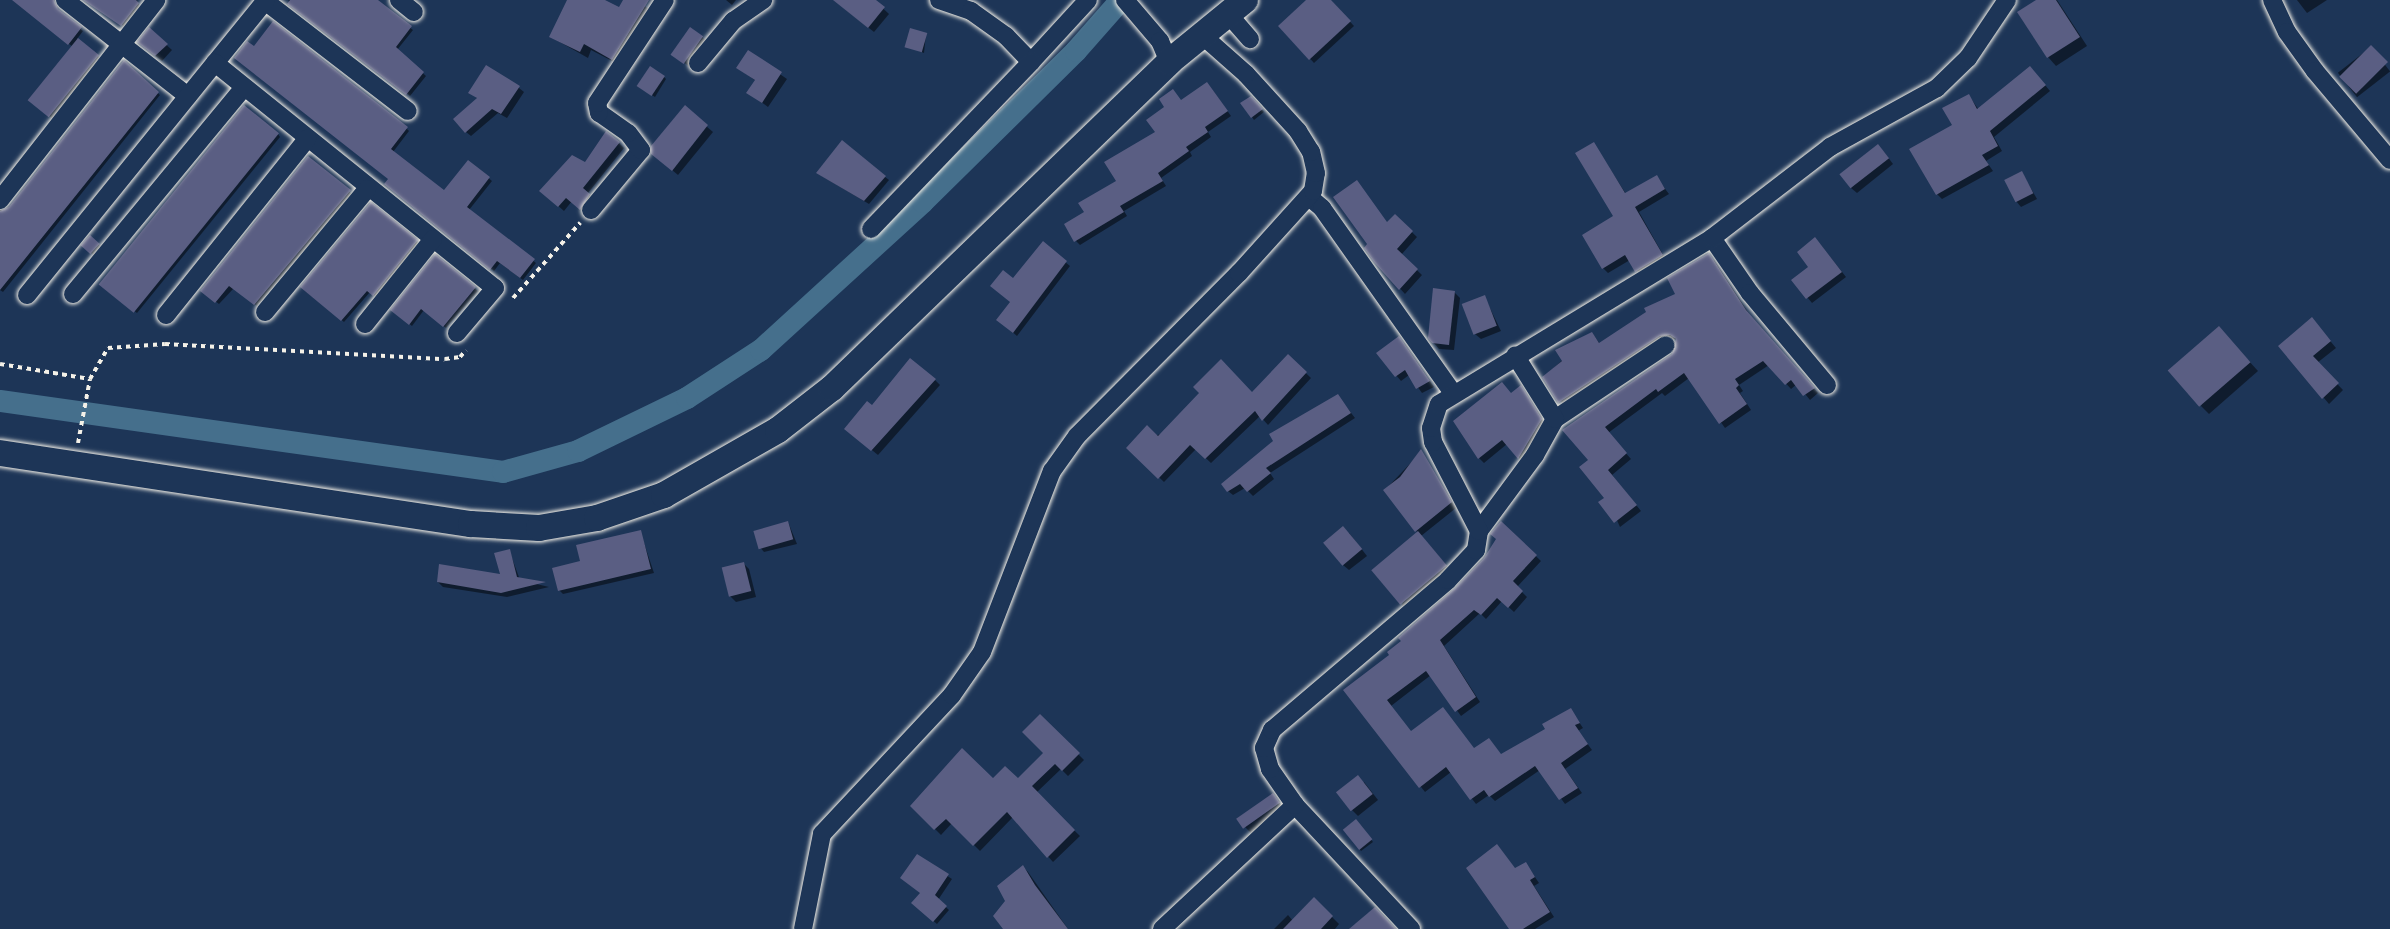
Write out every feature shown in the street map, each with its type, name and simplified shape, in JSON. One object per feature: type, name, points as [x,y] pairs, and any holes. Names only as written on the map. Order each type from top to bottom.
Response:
[{"type":"street","points":[[65,0],[122,42],[188,96]]},
{"type":"street","points":[[0,200],[156,0]]},
{"type":"street","points":[[27,295],[266,0],[408,111]]},
{"type":"street","points":[[399,0],[414,12]]},
{"type":"street","points":[[591,210],[641,150],[628,133],[599,113],[597,103],[664,0]]},
{"type":"street","points":[[698,63],[733,21],[764,0]]},
{"type":"street","points":[[939,0],[971,11],[1006,36],[1031,62]]},
{"type":"street","points":[[871,229],[1088,0]]},
{"type":"street","points":[[1125,0],[1165,52]]},
{"type":"street","points":[[1479,531],[1433,442],[1434,413],[1453,393],[1712,238],[1830,147],[1937,88],[1968,58],[2007,0]]},
{"type":"street","points":[[2272,0],[2287,32],[2315,72],[2387,150]]},
{"type":"street","points":[[0,453],[471,524],[539,528],[597,518],[664,495],[726,461],[778,430],[832,388],[1165,52],[1203,36],[1237,7],[1250,39]]},
{"type":"street","points":[[803,929],[822,834],[952,695],[982,652],[1052,471],[1077,436],[1310,197],[1316,173],[1311,152],[1298,130],[1246,74],[1203,36]]},
{"type":"street","points":[[215,63],[367,189],[495,288],[464,339]]},
{"type":"street","points":[[73,294],[244,87]]},
{"type":"street","points":[[166,315],[307,139]]},
{"type":"street","points":[[265,312],[367,189]]},
{"type":"street","points":[[1310,197],[1322,208],[1453,393]]},
{"type":"street","points":[[1712,238],[1750,292],[1827,385]]},
{"type":"street","points":[[365,324],[433,239]]},
{"type":"street","points":[[1411,929],[1295,805],[1266,758],[1264,748],[1272,730],[1448,580],[1472,556],[1479,531],[1535,455],[1554,419],[1666,345]]},
{"type":"street","points":[[1515,355],[1554,419]]},
{"type":"street","points":[[1162,929],[1295,805]]},
{"type":"path","points":[[508,303],[591,210]]},
{"type":"path","points":[[76,455],[90,379],[108,348],[131,345],[445,359],[460,357],[464,339]]},
{"type":"path","points":[[0,364],[90,379]]},
{"type":"building","points":[[12,0],[54,0],[58,9],[82,27],[68,45]]},
{"type":"building","points":[[83,0],[136,0],[139,3],[121,26]]},
{"type":"building","points":[[290,0],[378,0],[412,26],[396,47],[424,72],[406,95],[287,4]]},
{"type":"building","points":[[567,0],[605,0],[619,7],[623,0],[649,0],[612,60],[584,44],[580,52],[549,37]]},
{"type":"building","points":[[833,0],[876,0],[885,7],[868,28]]},
{"type":"building","points":[[1306,0],[1331,0],[1351,21],[1309,60],[1278,26]]},
{"type":"building","points":[[2036,0],[2056,0],[2080,37],[2047,58],[2017,12]]},
{"type":"building","points":[[273,21],[408,127],[391,149],[444,190],[468,160],[490,177],[467,207],[535,259],[520,278],[497,261],[490,270],[384,184],[388,179],[234,58],[247,41],[254,46]]},
{"type":"building","points":[[149,27],[168,44],[155,56],[137,42]]},
{"type":"building","points":[[690,27],[703,36],[684,64],[670,55]]},
{"type":"building","points":[[910,28],[927,33],[922,52],[904,47]]},
{"type":"building","points":[[78,38],[99,55],[49,117],[28,100]]},
{"type":"building","points":[[2371,45],[2388,62],[2356,94],[2339,77]]},
{"type":"building","points":[[748,50],[782,72],[762,103],[746,93],[755,80],[736,68]]},
{"type":"building","points":[[124,60],[159,92],[0,290],[0,211],[9,207]]},
{"type":"building","points":[[486,65],[520,86],[501,114],[492,109],[465,133],[453,119],[477,98],[468,93]]},
{"type":"building","points":[[650,66],[665,76],[652,96],[637,86]]},
{"type":"building","points":[[2030,66],[2046,85],[1990,131],[1998,146],[1982,155],[1989,165],[1936,195],[1909,149],[1952,125],[1942,108],[1969,94],[1977,109]]},
{"type":"building","points":[[1207,82],[1228,111],[1205,127],[1208,132],[1186,147],[1189,151],[1158,173],[1163,181],[1120,206],[1124,212],[1074,242],[1064,224],[1084,212],[1078,203],[1116,181],[1104,162],[1155,132],[1146,120],[1164,107],[1159,99],[1173,89],[1181,100]]},
{"type":"building","points":[[1251,96],[1263,109],[1251,118],[1240,103]]},
{"type":"building","points":[[244,105],[279,133],[134,313],[99,285]]},
{"type":"building","points":[[685,105],[708,125],[672,171],[651,154],[651,146]]},
{"type":"building","points":[[606,131],[620,142],[583,188],[590,194],[580,210],[566,198],[558,207],[539,191],[572,155],[585,162]]},
{"type":"building","points":[[842,140],[886,176],[864,201],[816,173]]},
{"type":"building","points":[[1594,142],[1625,193],[1657,175],[1665,189],[1635,207],[1663,255],[1635,272],[1625,255],[1602,269],[1582,235],[1613,216],[1575,153]]},
{"type":"building","points":[[1878,144],[1889,158],[1850,188],[1839,174]]},
{"type":"building","points":[[308,156],[351,190],[254,305],[229,286],[215,303],[200,291]]},
{"type":"building","points":[[2022,171],[2033,193],[2016,202],[2004,180]]},
{"type":"building","points":[[1357,180],[1387,222],[1395,214],[1413,231],[1397,249],[1418,269],[1399,290],[1364,248],[1367,244],[1333,197]]},
{"type":"building","points":[[371,202],[418,240],[373,296],[367,291],[341,321],[300,287]]},
{"type":"building","points":[[90,235],[100,244],[90,254],[81,245]]},
{"type":"building","points":[[1815,237],[1842,272],[1806,299],[1791,280],[1808,267],[1797,252]]},
{"type":"building","points":[[1043,241],[1067,261],[1013,333],[996,320],[1010,302],[990,286],[1003,270],[1013,278]]},
{"type":"building","points":[[1709,253],[1746,310],[1815,388],[1803,396],[1791,380],[1785,385],[1763,361],[1735,379],[1739,385],[1736,388],[1747,404],[1719,424],[1684,373],[1658,392],[1656,389],[1605,427],[1627,453],[1608,470],[1637,505],[1614,523],[1598,502],[1604,498],[1579,467],[1588,460],[1562,430],[1672,354],[1676,339],[1670,335],[1660,336],[1558,403],[1542,377],[1562,361],[1555,350],[1592,332],[1599,343],[1646,312],[1644,308],[1675,294],[1667,278]]},
{"type":"building","points":[[435,254],[476,287],[443,327],[421,309],[409,325],[390,310]]},
{"type":"building","points":[[1433,288],[1455,291],[1449,345],[1432,343],[1428,338]]},
{"type":"building","points":[[1485,295],[1497,326],[1473,335],[1462,304]]},
{"type":"building","points":[[2312,317],[2331,341],[2313,356],[2339,383],[2322,399],[2278,346]]},
{"type":"building","points":[[2219,326],[2250,362],[2199,407],[2168,371]]},
{"type":"building","points":[[1399,336],[1430,381],[1416,389],[1405,370],[1395,377],[1376,353]]},
{"type":"building","points":[[1288,354],[1307,372],[1262,421],[1255,411],[1205,459],[1190,445],[1158,479],[1126,448],[1147,425],[1158,436],[1199,393],[1193,387],[1221,359],[1252,392]]},
{"type":"building","points":[[910,358],[936,379],[871,451],[844,429],[867,401],[872,405]]},
{"type":"building","points":[[1502,382],[1511,393],[1521,385],[1542,419],[1518,459],[1502,440],[1478,459],[1453,421]]},
{"type":"building","points":[[1338,394],[1351,413],[1266,468],[1271,473],[1247,492],[1240,484],[1227,492],[1221,484],[1273,441],[1269,434]]},
{"type":"building","points":[[1421,449],[1452,502],[1415,532],[1383,490],[1400,477]]},
{"type":"building","points":[[788,521],[793,539],[759,549],[753,531]]},
{"type":"building","points":[[1501,521],[1537,555],[1513,581],[1523,591],[1508,608],[1497,598],[1481,615],[1474,610],[1440,640],[1476,697],[1455,712],[1426,671],[1387,700],[1411,731],[1443,707],[1474,748],[1489,738],[1501,754],[1545,729],[1542,724],[1571,708],[1580,723],[1575,725],[1588,744],[1561,763],[1578,788],[1559,800],[1535,766],[1489,797],[1484,790],[1470,800],[1446,767],[1419,788],[1343,690],[1389,655],[1387,652],[1401,641],[1398,638],[1455,588],[1484,558],[1496,539],[1490,534]]},
{"type":"building","points":[[1343,526],[1362,549],[1342,566],[1323,543]]},
{"type":"building","points":[[641,530],[651,569],[558,591],[552,568],[580,561],[576,545]]},
{"type":"building","points":[[1418,531],[1447,565],[1400,605],[1371,570]]},
{"type":"building","points":[[510,549],[517,577],[546,582],[501,593],[437,582],[439,564],[500,574],[494,553]]},
{"type":"building","points":[[744,562],[751,591],[729,597],[722,568]]},
{"type":"building","points":[[1040,714],[1080,753],[1062,771],[1055,764],[1032,786],[1075,830],[1047,858],[1007,812],[973,846],[946,819],[934,830],[910,806],[962,748],[993,778],[1005,766],[1018,778],[1043,753],[1022,732]]},
{"type":"building","points":[[1358,775],[1373,794],[1351,811],[1336,792]]},
{"type":"building","points":[[1273,793],[1280,803],[1243,829],[1236,819]]},
{"type":"building","points":[[1356,819],[1372,839],[1359,850],[1343,830]]},
{"type":"building","points":[[1497,844],[1515,868],[1526,862],[1535,877],[1530,880],[1550,912],[1523,929],[1509,929],[1466,868]]},
{"type":"building","points":[[917,854],[949,874],[935,895],[947,906],[933,922],[911,903],[920,893],[900,878]]},
{"type":"building","points":[[1023,865],[1068,929],[1003,929],[993,916],[1005,901],[997,886]]},
{"type":"building","points":[[1314,897],[1333,916],[1321,929],[1283,929]]},
{"type":"building","points":[[1375,907],[1396,929],[1349,929]]},
{"type":"waterway","points":[[0,401],[503,472],[578,451],[687,398],[761,350],[923,202],[1076,51],[1121,0]]}]
